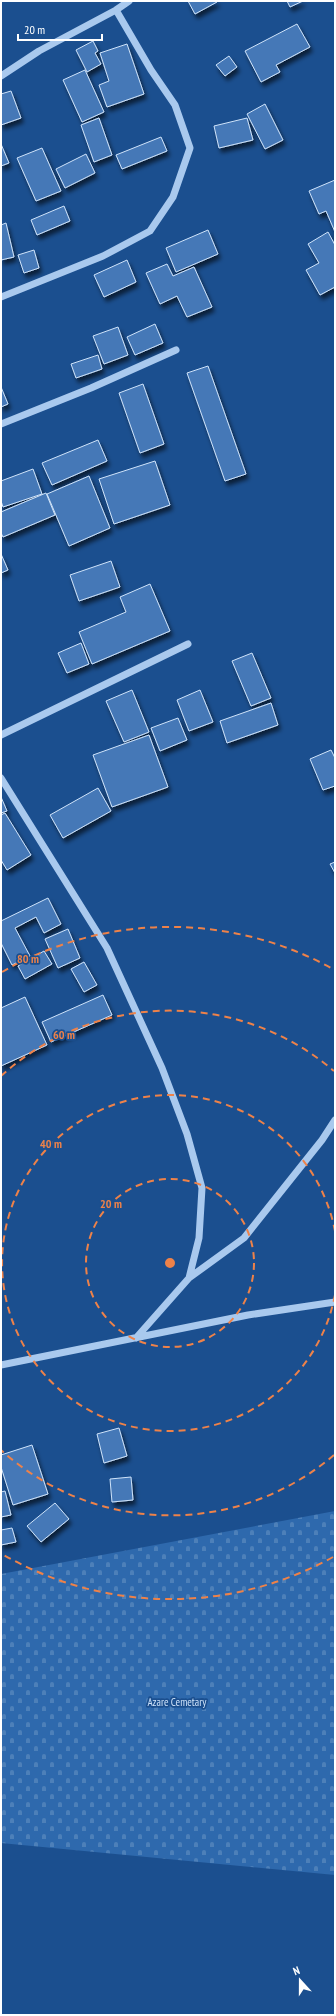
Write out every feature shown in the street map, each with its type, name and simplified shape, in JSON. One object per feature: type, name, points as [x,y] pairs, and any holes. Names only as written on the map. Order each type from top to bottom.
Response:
[{"type":"street","points":[[1,76],[39,52],[116,10],[129,1]]},
{"type":"street","points":[[1,297],[103,256],[150,231],[173,197],[190,148],[176,105],[151,70],[116,10]]},
{"type":"street","points":[[1,424],[91,388],[176,350]]},
{"type":"street","points":[[1,735],[188,644]]},
{"type":"street","points":[[1,778],[106,948],[162,1068],[187,1134],[202,1188],[199,1238],[188,1278]]},
{"type":"street","points":[[136,1338],[188,1278],[244,1238],[322,1140],[335,1120]]},
{"type":"street","points":[[1,1365],[248,1315],[335,1302]]},
{"type":"green space","name":"Azare Cemetary","points":[[335,1511],[335,1875],[1,1843],[1,1574]]},
{"type":"building","points":[[188,1],[217,1],[217,2],[195,14]]},
{"type":"building","points":[[287,1],[303,1],[290,7]]},
{"type":"building","points":[[297,24],[310,47],[276,65],[280,72],[261,82],[245,51]]},
{"type":"building","points":[[93,41],[98,51],[95,53],[101,64],[87,72],[76,50]]},
{"type":"building","points":[[127,44],[144,94],[107,107],[99,85],[109,81],[100,53]]},
{"type":"building","points":[[229,56],[237,67],[225,76],[216,65]]},
{"type":"building","points":[[85,70],[104,112],[82,122],[63,80]]},
{"type":"building","points":[[11,91],[21,118],[1,125],[1,94]]},
{"type":"building","points":[[265,104],[283,140],[265,149],[247,114]]},
{"type":"building","points":[[99,118],[112,155],[94,162],[81,125]]},
{"type":"building","points":[[247,118],[253,140],[219,148],[214,126]]},
{"type":"building","points":[[161,137],[167,151],[122,169],[116,155]]},
{"type":"building","points":[[1,144],[9,163],[1,166]]},
{"type":"building","points":[[42,148],[61,191],[36,201],[17,158]]},
{"type":"building","points":[[86,154],[95,173],[65,188],[56,169]]},
{"type":"building","points":[[335,180],[335,232],[326,211],[319,214],[309,191]]},
{"type":"building","points":[[64,206],[70,221],[37,235],[31,220]]},
{"type":"building","points":[[6,223],[14,257],[1,260],[1,225]]},
{"type":"building","points":[[208,230],[218,254],[176,272],[166,248]]},
{"type":"building","points":[[328,232],[335,245],[335,287],[320,295],[306,270],[319,263],[308,244]]},
{"type":"building","points":[[34,250],[39,268],[24,273],[18,255]]},
{"type":"building","points":[[127,260],[136,282],[104,297],[94,275]]},
{"type":"building","points":[[167,264],[173,276],[194,267],[212,307],[187,317],[177,296],[160,304],[146,273]]},
{"type":"building","points":[[155,324],[163,343],[135,355],[127,337]]},
{"type":"building","points":[[118,327],[128,355],[104,364],[93,336]]},
{"type":"building","points":[[98,355],[102,369],[76,378],[71,364]]},
{"type":"building","points":[[208,366],[246,474],[225,481],[187,373]]},
{"type":"building","points":[[143,384],[164,444],[140,453],[119,393]]},
{"type":"building","points":[[1,387],[8,404],[1,407]]},
{"type":"building","points":[[98,440],[107,461],[52,485],[42,463]]},
{"type":"building","points":[[155,461],[170,505],[114,524],[99,479]]},
{"type":"building","points":[[33,469],[42,494],[3,507],[1,501],[1,481]]},
{"type":"building","points":[[89,476],[110,528],[69,546],[47,494]]},
{"type":"building","points":[[46,493],[55,515],[3,537],[1,533],[1,512]]},
{"type":"building","points":[[1,554],[8,570],[1,573]]},
{"type":"building","points":[[111,561],[120,587],[79,601],[70,575]]},
{"type":"building","points":[[150,584],[170,631],[92,664],[79,632],[126,612],[120,597]]},
{"type":"building","points":[[81,643],[89,664],[67,673],[58,653]]},
{"type":"building","points":[[252,653],[271,698],[251,706],[232,661]]},
{"type":"building","points":[[132,690],[149,732],[124,742],[106,701]]},
{"type":"building","points":[[200,690],[213,722],[189,731],[177,700]]},
{"type":"building","points":[[271,703],[278,725],[227,743],[220,721]]},
{"type":"building","points":[[178,718],[187,740],[160,751],[151,728]]},
{"type":"building","points":[[149,735],[168,787],[112,807],[93,755]]},
{"type":"building","points":[[331,750],[335,758],[335,786],[323,790],[310,759]]},
{"type":"building","points":[[98,788],[111,811],[63,838],[50,815]]},
{"type":"building","points":[[1,797],[7,811],[1,813]]},
{"type":"building","points":[[5,813],[31,855],[7,870],[1,860],[1,815]]},
{"type":"building","points":[[335,862],[335,873],[330,864]]},
{"type":"building","points":[[48,898],[61,924],[44,933],[36,917],[15,928],[30,956],[12,965],[1,943],[1,921]]},
{"type":"building","points":[[68,929],[80,958],[58,968],[45,939]]},
{"type":"building","points":[[44,951],[52,964],[25,979],[18,966]]},
{"type":"building","points":[[84,962],[97,985],[84,992],[71,969]]},
{"type":"building","points":[[103,995],[112,1015],[51,1042],[42,1022]]},
{"type":"building","points":[[25,997],[47,1045],[1,1066],[1,1008]]},
{"type":"building","points":[[119,1428],[127,1456],[104,1463],[97,1434]]},
{"type":"building","points":[[32,1445],[48,1494],[13,1505],[1,1467],[1,1455]]},
{"type":"building","points":[[131,1477],[133,1500],[112,1502],[110,1479]]},
{"type":"building","points":[[5,1491],[11,1515],[1,1517],[1,1492]]},
{"type":"building","points":[[55,1503],[69,1519],[41,1542],[27,1526]]},
{"type":"building","points":[[12,1528],[16,1542],[1,1545],[1,1530]]}]
